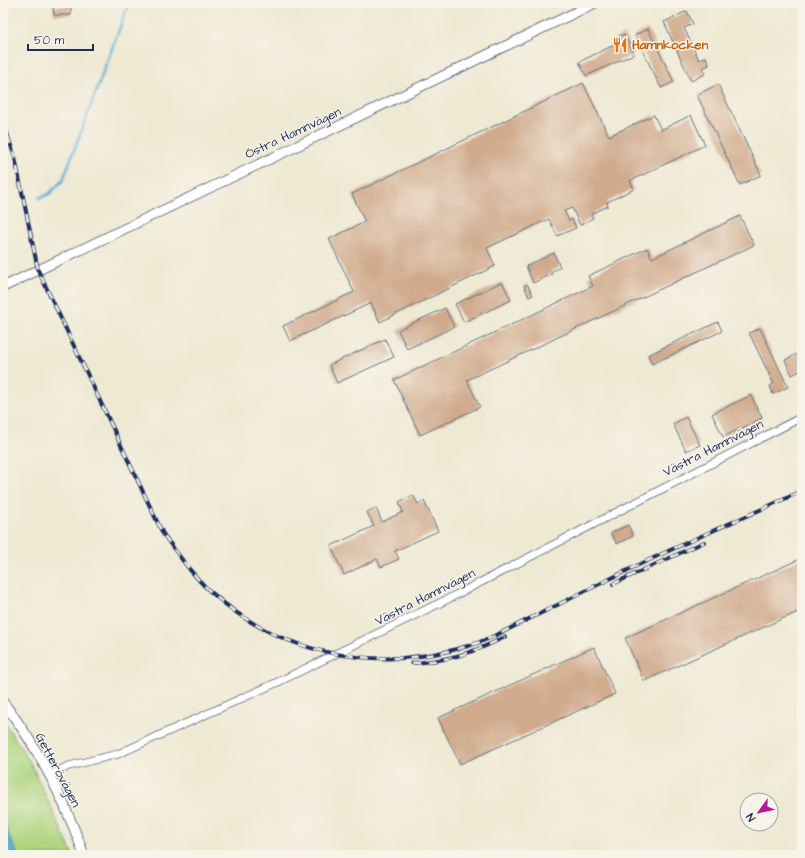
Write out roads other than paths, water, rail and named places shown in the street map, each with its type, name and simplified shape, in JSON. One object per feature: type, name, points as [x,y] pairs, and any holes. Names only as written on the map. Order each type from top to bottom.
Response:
[{"type":"street","name":"Östra Hamnvägen","points":[[3,287],[595,3]]},
{"type":"street","name":"Västra Hamnvägen","points":[[49,775],[69,766],[123,752],[278,682],[444,601],[802,417]]},
{"type":"street","name":"Getterövägen","points":[[3,702],[49,775],[84,855]]},
{"type":"water","points":[[3,815],[9,836],[18,855],[3,855]]},
{"type":"waterway","points":[[39,198],[49,194],[63,180],[129,3]]},
{"type":"railway","points":[[3,121],[15,158],[38,270],[163,534],[191,571],[211,592],[238,614],[268,631],[299,644],[332,653],[366,658],[400,658],[434,654],[468,646],[494,636],[646,561],[802,491]]},
{"type":"railway","points":[[613,584],[704,542]]},
{"type":"railway","points":[[412,663],[448,658],[471,652],[505,637]]},
{"type":"place","name":"Hamnkocken","points":[[620,45]]}]
